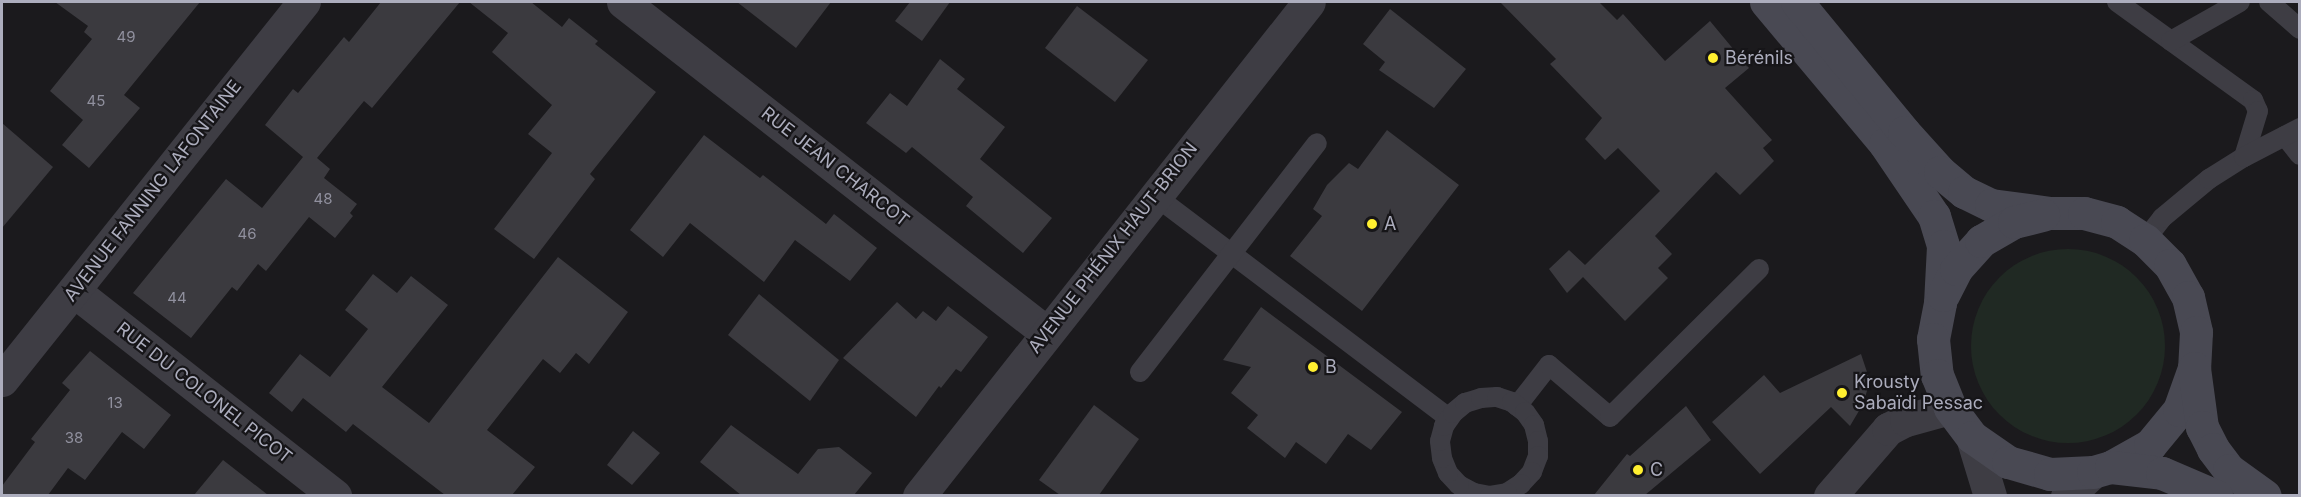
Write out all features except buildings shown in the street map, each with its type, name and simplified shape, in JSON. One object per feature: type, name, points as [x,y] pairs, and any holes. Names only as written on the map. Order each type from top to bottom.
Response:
[{"type":"main road","points":[[1766,2],[1885,144],[1934,216],[1943,246],[1940,303],[1933,339],[1937,375],[1950,408],[1972,437],[2008,462],[2050,474],[2102,470],[2162,473],[2216,495]]},
{"type":"main road","points":[[1797,2],[1904,132],[1940,172],[1956,185],[1991,205],[2050,213],[2084,213],[2116,222],[2145,240],[2170,266],[2188,297],[2196,332],[2194,368],[2202,427],[2213,449],[2229,470],[2265,495]]},
{"type":"main road","points":[[1940,303],[1956,269],[1981,241],[2014,222],[2050,213]]},
{"type":"main road","points":[[2102,470],[2150,445],[2179,410],[2194,368]]},
{"type":"street","name":"AVENUE FANNING LAFONTAINE","points":[[2,380],[304,2]]},
{"type":"street","name":"RUE JEAN CHARCOT","points":[[622,2],[1047,333]]},
{"type":"street","name":"AVENUE PHÉNIX HAUT-BRION","points":[[920,495],[1154,195],[1309,2]]},
{"type":"street","name":"RUE DU COLONEL PICOT","points":[[74,291],[335,495]]},
{"type":"street","points":[[1830,495],[1888,429],[1906,420],[1950,408]]},
{"type":"street","points":[[1972,437],[1990,495]]},
{"type":"street","points":[[2067,495],[2102,470]]},
{"type":"lane","points":[[2117,2],[2253,100],[2258,111],[2244,157]]},
{"type":"lane","points":[[2171,40],[2240,2]]},
{"type":"lane","points":[[2269,2],[2300,29]]},
{"type":"lane","points":[[2145,240],[2162,218],[2184,199],[2244,157],[2292,132],[2300,155]]},
{"type":"lane","points":[[1140,372],[1317,143]]},
{"type":"lane","points":[[1154,195],[1449,418]]},
{"type":"lane","points":[[1517,406],[1549,365],[1610,417],[1760,269]]},
{"type":"lane","points":[[1497,397],[1517,406],[1534,425],[1538,441],[1538,456],[1532,472],[1521,484],[1507,493],[1490,495],[1474,493],[1459,485],[1448,473],[1442,458],[1440,441],[1449,418],[1465,403],[1481,398],[1497,397]]},
{"type":"shaded area","points":[[2068,249],[2087,251],[2114,261],[2129,271],[2143,285],[2157,309],[2163,327],[2165,346],[2163,365],[2153,392],[2143,407],[2129,421],[2105,435],[2087,441],[2068,443],[2049,441],[2022,431],[2007,421],[1993,407],[1979,383],[1973,365],[1971,346],[1973,327],[1983,300],[1993,285],[2007,271],[2031,257],[2049,251]]},
{"type":"place","name":"Bérénils","points":[[1713,58]]},
{"type":"place","name":"A","points":[[1372,224]]},
{"type":"place","name":"B","points":[[1313,367]]},
{"type":"place","name":"Krousty Sabaïdi Pessac","points":[[1842,393]]},
{"type":"place","name":"C","points":[[1638,470]]}]
